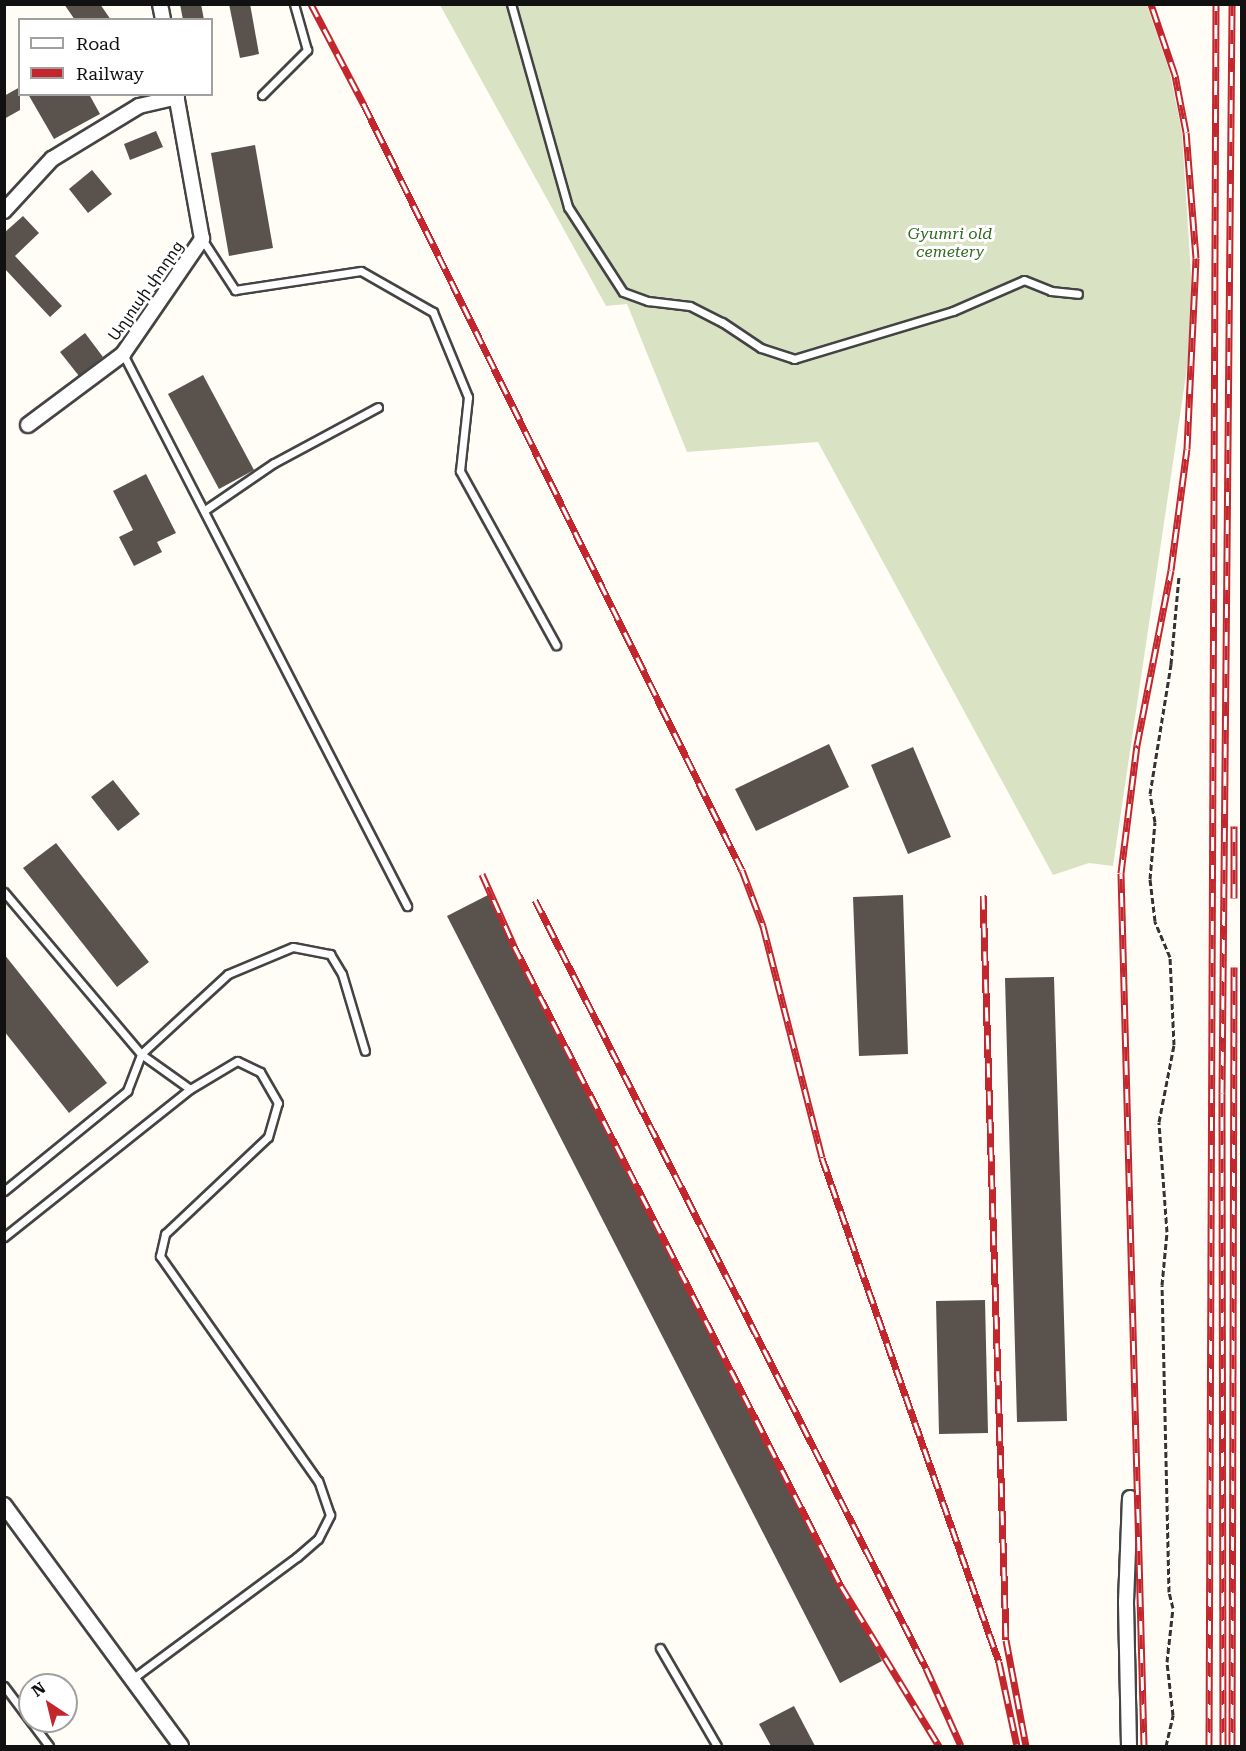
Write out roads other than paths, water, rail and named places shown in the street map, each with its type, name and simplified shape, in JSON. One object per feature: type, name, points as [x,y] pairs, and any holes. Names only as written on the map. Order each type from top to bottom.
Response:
[{"type":"street","points":[[4,211],[52,159],[139,106],[176,96],[202,239]]},
{"type":"street","name":"Աղյուսի փողոց","points":[[28,425],[123,354],[202,239]]},
{"type":"street","points":[[1129,1746],[1126,1602],[1130,1498]]},
{"type":"street","points":[[4,1505],[181,1746]]},
{"type":"lane","points":[[262,95],[307,50],[294,4]]},
{"type":"lane","points":[[511,4],[568,207],[624,292],[648,302],[690,306],[722,322],[761,348],[794,359],[953,311],[1024,280],[1051,291],[1078,294]]},
{"type":"lane","points":[[202,239],[235,290],[361,271],[433,312],[468,397],[460,471],[556,645]]},
{"type":"lane","points":[[123,354],[206,510],[407,906]]},
{"type":"lane","points":[[206,510],[274,463],[378,407]]},
{"type":"lane","points":[[4,892],[141,1054],[190,1089]]},
{"type":"lane","points":[[4,1191],[127,1091],[141,1054],[228,974],[293,947],[330,954],[342,974],[365,1051]]},
{"type":"lane","points":[[4,1237],[190,1089],[237,1061],[260,1072],[278,1103],[268,1137],[165,1234],[160,1256],[318,1481],[330,1515],[318,1539],[297,1557],[132,1679]]},
{"type":"lane","points":[[660,1648],[717,1746]]},
{"type":"lane","points":[[4,1686],[49,1746]]},
{"type":"railway","points":[[311,4],[364,105],[742,870],[763,926],[822,1158],[999,1662],[1017,1746]]},
{"type":"railway","points":[[1144,1746],[1121,873],[1137,745],[1171,570],[1187,449],[1196,258],[1186,132],[1175,75],[1151,4]]},
{"type":"railway","points":[[1209,1746],[1216,4]]},
{"type":"railway","points":[[1223,1746],[1222,1093],[1232,4]]},
{"type":"railway","points":[[1234,826],[1234,898]]},
{"type":"railway","points":[[482,874],[514,946],[841,1586],[939,1746]]},
{"type":"railway","points":[[983,895],[1006,1640],[1026,1746]]},
{"type":"railway","points":[[535,900],[926,1668],[961,1746]]},
{"type":"railway","points":[[1232,1746],[1234,967]]},
{"type":"park label","name":"Gyumri old cemetery","points":[[950,243]]}]
